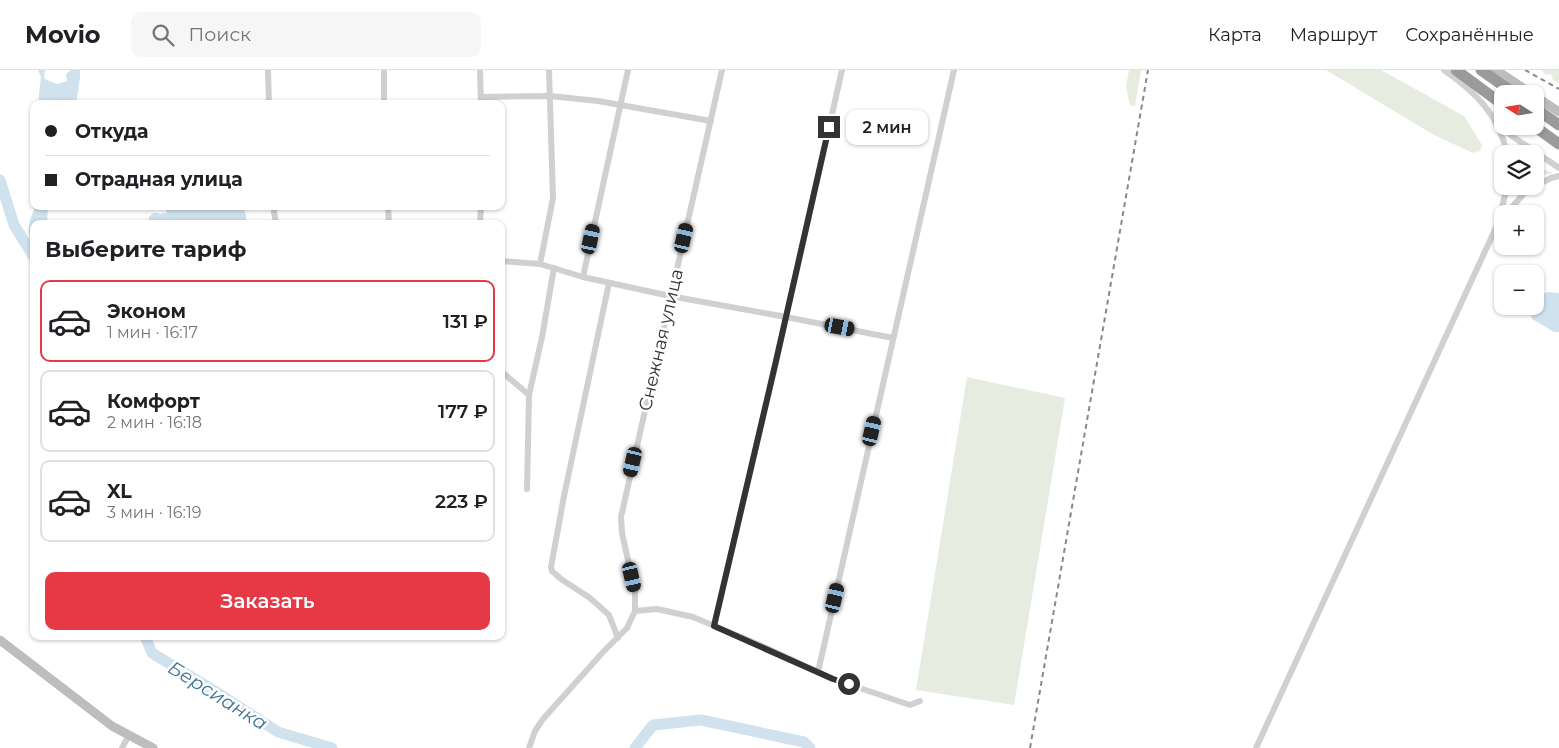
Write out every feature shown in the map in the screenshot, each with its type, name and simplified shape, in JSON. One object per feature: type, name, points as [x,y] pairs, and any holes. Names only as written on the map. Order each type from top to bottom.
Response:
[{"type":"highway","points":[[1456,70],[1494,98]]},
{"type":"highway","points":[[1482,70],[1503,85]]},
{"type":"highway","points":[[1544,114],[1559,125]]},
{"type":"highway","points":[[1544,133],[1559,144]]},
{"type":"street","points":[[268,70],[269,100]]},
{"type":"street","points":[[384,70],[384,100]]},
{"type":"street","points":[[480,70],[481,100]]},
{"type":"street","points":[[540,264],[553,198],[549,70]]},
{"type":"street","points":[[583,277],[628,70]]},
{"type":"street","name":"Снежная улица","points":[[635,610],[635,592],[622,533],[621,517],[722,70]]},
{"type":"street","points":[[714,626],[842,70]]},
{"type":"street","points":[[818,672],[954,70]]},
{"type":"street","points":[[1444,70],[1467,86],[1494,120]]},
{"type":"street","points":[[1496,70],[1519,85]]},
{"type":"street","points":[[495,100],[550,96],[598,101],[711,121]]},
{"type":"street","points":[[1544,102],[1559,112]]},
{"type":"street","points":[[1511,135],[1559,168]]},
{"type":"street","points":[[1544,182],[1559,176]]},
{"type":"street","points":[[1514,205],[1523,195]]},
{"type":"street","points":[[1256,748],[1494,234]]},
{"type":"street","points":[[505,261],[540,264],[583,277],[670,296],[786,316],[894,338]]},
{"type":"street","points":[[527,489],[528,395],[542,337],[554,268]]},
{"type":"street","points":[[609,283],[551,567],[552,571],[590,598],[609,615],[618,638]]},
{"type":"street","points":[[505,375],[528,395]]},
{"type":"street","points":[[529,748],[535,731],[544,719],[627,628],[635,610],[657,609],[693,617],[833,679],[910,706],[920,701]]},
{"type":"street","points":[[0,640],[99,717],[129,736],[153,748]]},
{"type":"street","points":[[122,748],[129,736]]},
{"type":"shaded area","points":[[1129,70],[1141,70],[1135,106],[1130,105],[1126,87]]},
{"type":"shaded area","points":[[1326,70],[1381,70],[1464,116],[1482,145],[1480,151],[1473,153],[1434,135]]},
{"type":"shaded area","points":[[1543,70],[1559,70],[1559,83],[1553,80],[1551,74],[1546,75]]},
{"type":"shaded area","points":[[1544,170],[1554,173],[1544,175]]},
{"type":"shaded area","points":[[967,377],[1065,398],[1014,705],[916,690]]},
{"type":"water","points":[[38,70],[45,70],[45,79],[57,84],[67,81],[66,74],[71,70],[80,70],[77,100],[38,100],[41,77]]},
{"type":"water","points":[[34,210],[48,210],[47,220],[31,220]]},
{"type":"water","points":[[166,210],[244,210],[246,220],[149,220],[153,213],[167,213]]},
{"type":"water","points":[[1559,293],[1559,332],[1554,332],[1532,319],[1531,315],[1544,315],[1544,294]]},
{"type":"waterway","name":"Берсианка","points":[[0,180],[14,225],[30,251]]},
{"type":"waterway","name":"Берсианка","points":[[147,640],[152,653],[278,732],[332,748]]},
{"type":"waterway","name":"Берсианка","points":[[635,748],[653,725],[701,720],[804,742],[810,748]]},
{"type":"railway","points":[[1030,748],[1148,70]]},
{"type":"railway","points":[[1525,70],[1559,89]]},
{"type":"route","points":[[829,127],[714,626],[833,679],[849,684]]}]
